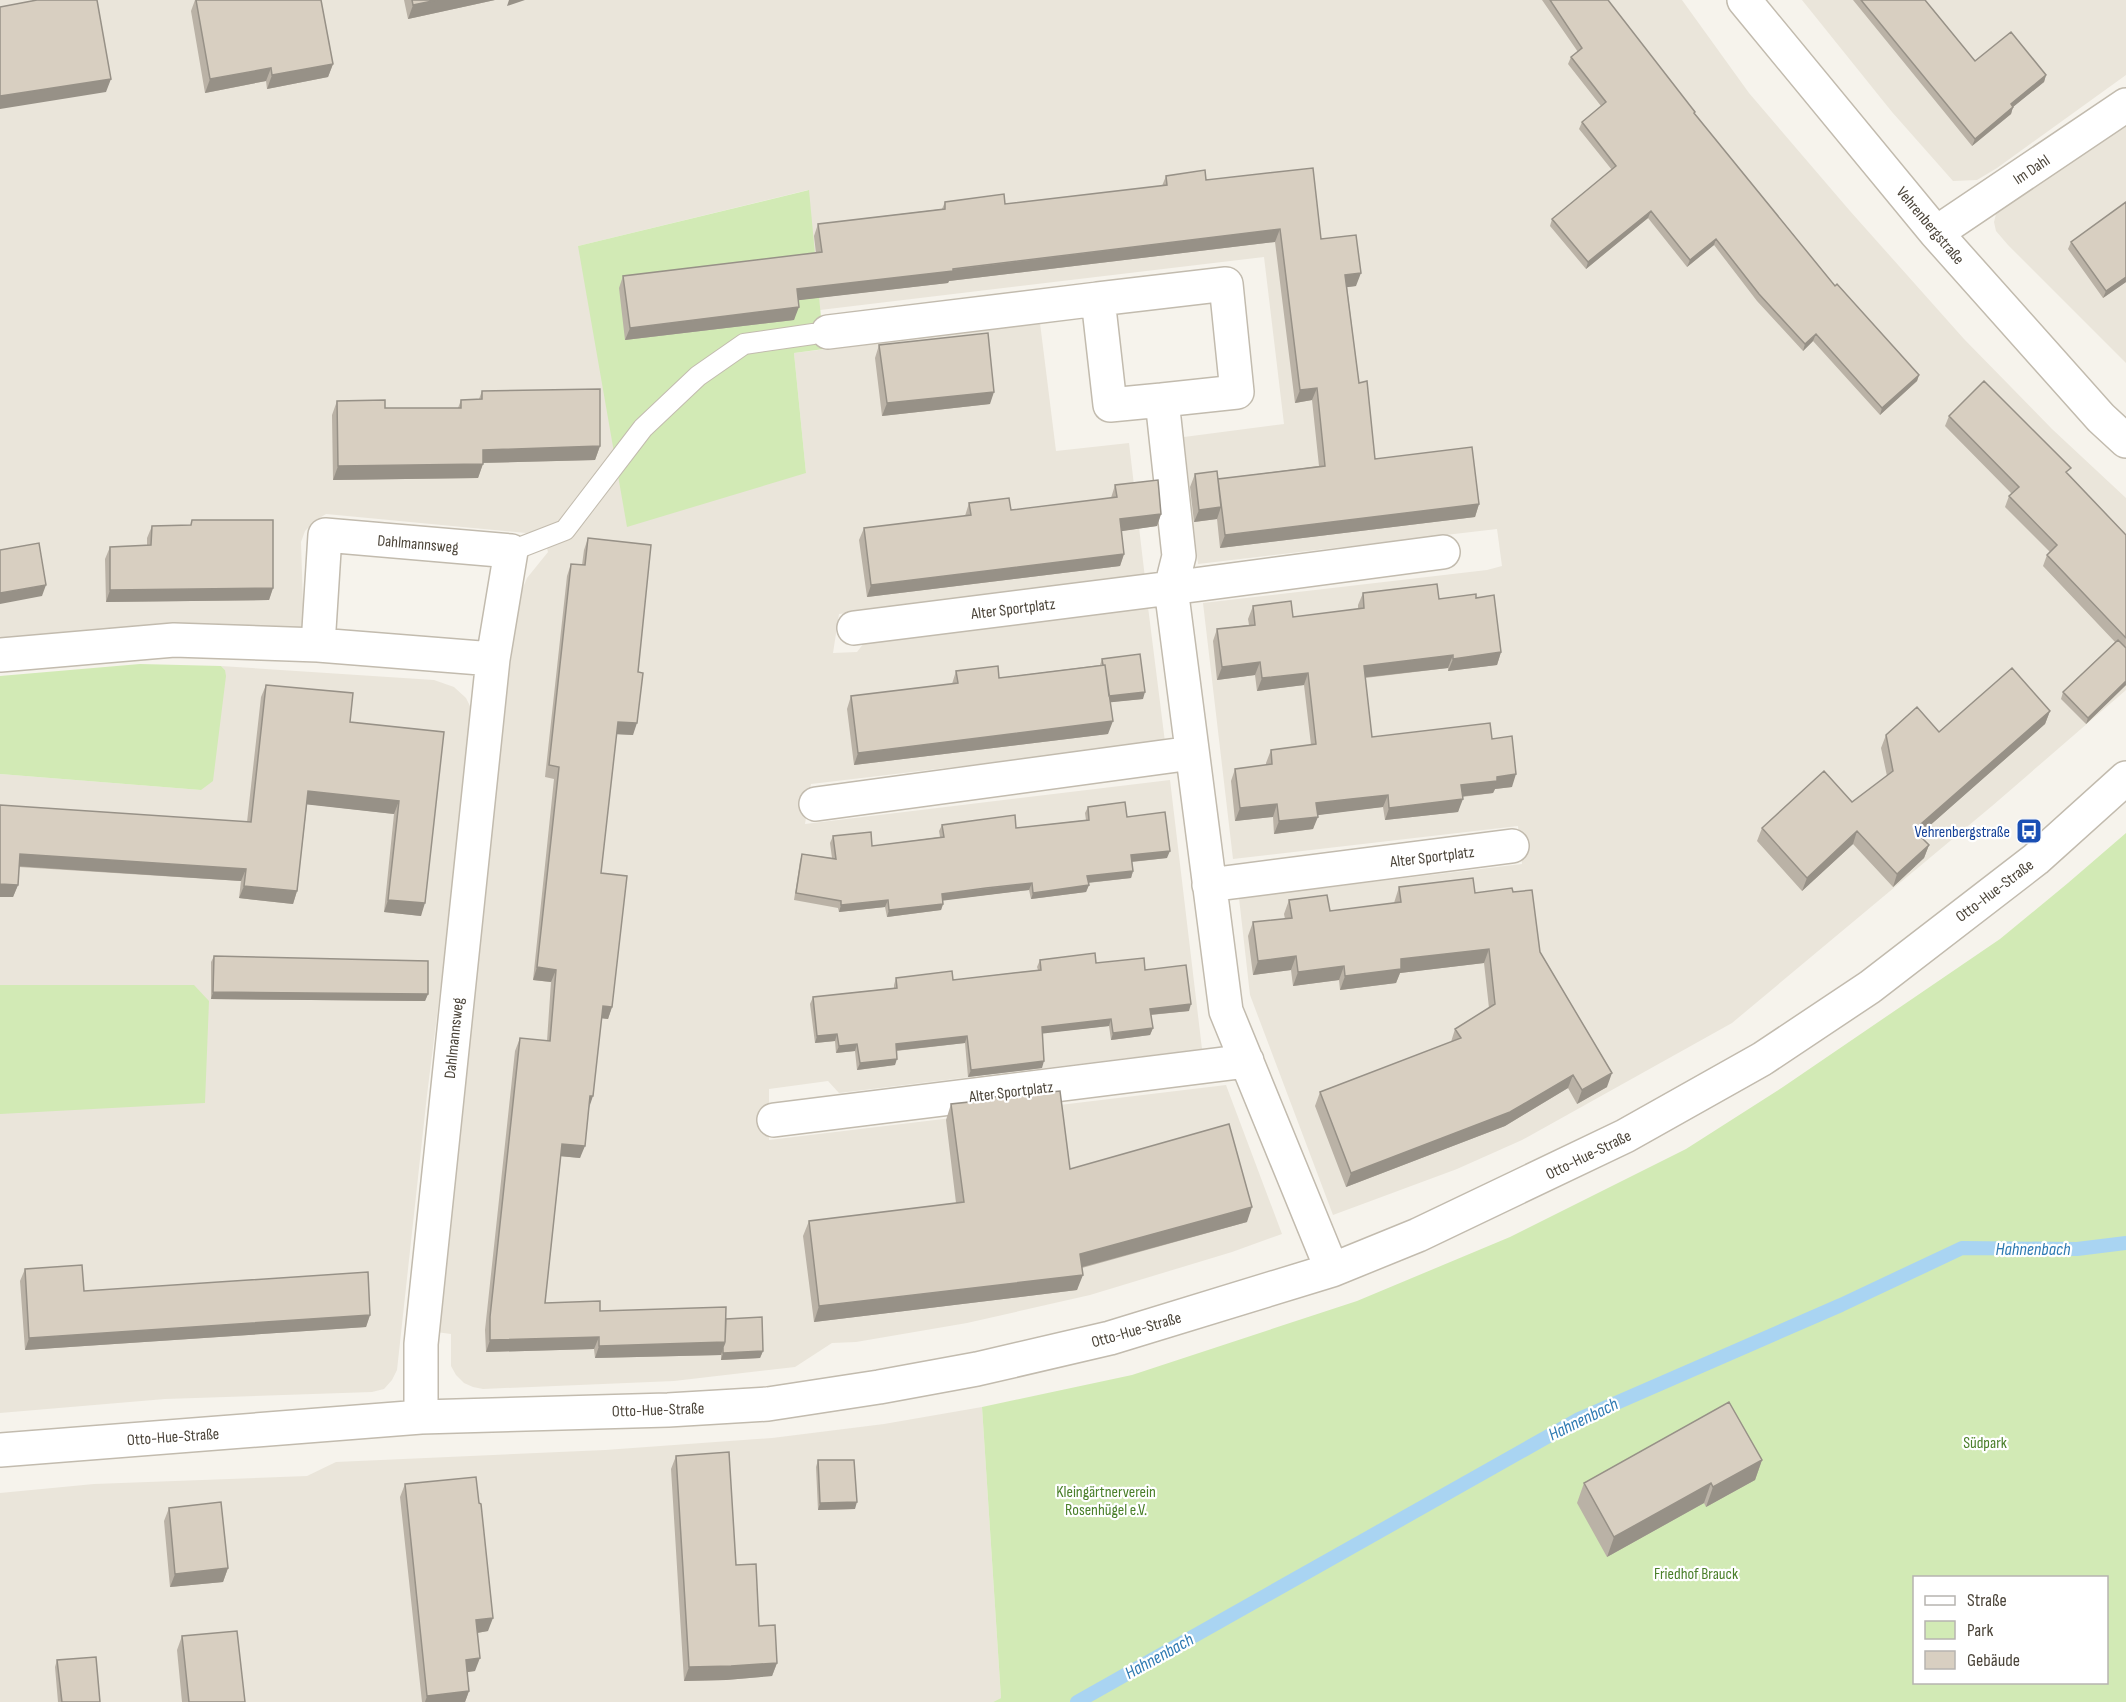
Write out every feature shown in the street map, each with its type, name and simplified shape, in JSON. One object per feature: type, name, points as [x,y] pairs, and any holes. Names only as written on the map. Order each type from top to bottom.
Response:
[{"type":"street","name":"Vehrenbergstraße","points":[[1744,0],[1936,233],[2101,418],[2126,441]]},
{"type":"street","name":"Im Dahl","points":[[1936,233],[2126,105]]},
{"type":"street","points":[[820,333],[1098,298],[1226,284],[1237,392],[1110,405],[1098,298]]},
{"type":"street","points":[[1162,400],[1179,556],[1171,588],[1226,1011],[1332,1270]]},
{"type":"street","name":"Dahlmannsweg","points":[[318,645],[325,536],[511,550],[493,659],[420,1344],[421,1417]]},
{"type":"street","name":"Alter Sportplatz","points":[[854,628],[1443,552]]},
{"type":"street","points":[[0,655],[174,640],[318,645],[493,659]]},
{"type":"street","points":[[816,804],[1192,753]]},
{"type":"street","name":"Otto-Hue-Straße","points":[[0,1450],[421,1417],[668,1410],[757,1404],[879,1387],[977,1369],[1110,1338],[1332,1270],[1418,1235],[1607,1145],[1762,1059],[1870,987],[2036,859],[2126,778]]},
{"type":"street","name":"Alter Sportplatz","points":[[1209,885],[1512,846]]},
{"type":"street","name":"Alter Sportplatz","points":[[774,1120],[1247,1061]]},
{"type":"lane","points":[[511,550],[565,530],[643,428],[698,376],[744,344],[820,333]]},
{"type":"shaded area","points":[[0,0],[1682,0],[1749,93],[1964,339],[2052,429],[2126,498],[2126,690],[1992,806],[1732,1023],[1522,1140],[1457,1169],[1333,1215],[1250,995],[1239,898],[1522,864],[1518,826],[1233,859],[1203,603],[1487,570],[1502,566],[1497,529],[1198,564],[1184,437],[1284,424],[1264,257],[820,310],[808,190],[578,246],[806,473],[794,353],[1040,323],[1056,451],[1129,443],[1145,578],[839,614],[833,653],[857,652],[867,639],[1148,607],[1165,742],[811,784],[805,824],[1170,780],[1202,1049],[839,1093],[828,1081],[769,1089],[769,1140],[1226,1085],[1282,1234],[1232,1252],[1090,1295],[967,1323],[856,1342],[832,1343],[795,1367],[674,1381],[483,1389],[473,1387],[464,1383],[451,1366],[451,1334],[436,1332],[495,785],[519,597],[527,578],[548,552],[542,530],[526,533],[326,514],[305,531],[301,542],[304,635],[0,642]]},
{"type":"shaded area","points":[[1802,0],[2126,0],[2126,75],[1997,168],[1977,180],[1953,181],[1892,112]]},
{"type":"shaded area","points":[[2126,118],[2126,363],[2008,245],[1996,231],[1994,222],[1996,214],[2005,205]]},
{"type":"shaded area","points":[[221,666],[434,680],[454,687],[466,698],[471,708],[397,1370],[384,1389],[372,1392],[165,1399],[0,1413],[0,774],[201,790],[225,670]]},
{"type":"shaded area","points":[[982,1407],[1001,1698],[993,1702],[0,1702],[0,1493],[94,1484],[307,1476],[336,1462],[605,1450],[772,1438],[884,1424]]},
{"type":"green space","points":[[809,190],[824,349],[794,353],[806,473],[627,527],[578,246]]},
{"type":"green space","points":[[140,664],[221,666],[225,670],[213,781],[201,790],[0,774],[0,676]]},
{"type":"green space","points":[[2126,833],[2126,1702],[993,1702],[1001,1698],[982,1407],[1132,1375],[1357,1301],[1510,1237],[1686,1149],[1783,1087],[2000,939]]},
{"type":"green space","points":[[0,985],[194,985],[209,1001],[205,1103],[0,1114]]},
{"type":"building","points":[[37,0],[97,0],[111,79],[0,96],[0,7]]},
{"type":"building","points":[[196,0],[321,0],[333,64],[272,75],[271,68],[210,79]]},
{"type":"building","points":[[412,0],[437,0],[413,5]]},
{"type":"building","points":[[1550,0],[1608,0],[1694,113],[1835,286],[1837,284],[1919,375],[1882,408],[1816,334],[1805,344],[1759,294],[1716,239],[1690,260],[1651,211],[1588,262],[1552,219],[1616,166],[1582,122],[1606,102],[1571,57],[1582,48]]},
{"type":"building","points":[[1861,0],[1925,0],[1975,61],[2011,32],[2046,75],[2011,104],[2013,107],[1975,139]]},
{"type":"building","points":[[1313,168],[1321,239],[1356,235],[1361,273],[1345,275],[1359,383],[1367,381],[1375,459],[1472,447],[1479,504],[1225,535],[1218,479],[1325,466],[1317,388],[1300,390],[1280,229],[797,289],[799,307],[630,328],[623,276],[822,252],[818,224],[945,209],[945,202],[1004,194],[1005,204],[1167,185],[1166,176],[1205,170],[1206,180]]},
{"type":"building","points":[[2126,202],[2126,277],[2106,291],[2071,242]]},
{"type":"building","points":[[988,333],[994,392],[887,403],[879,345]]},
{"type":"building","points":[[1984,381],[2071,468],[2066,472],[2126,535],[2126,638],[2047,555],[2057,545],[2009,496],[2019,487],[1949,416]]},
{"type":"building","points":[[600,389],[600,446],[483,450],[483,464],[338,466],[337,401],[385,400],[385,408],[461,408],[461,400],[482,399],[482,391]]},
{"type":"building","points":[[1217,471],[1221,507],[1199,510],[1195,474]]},
{"type":"building","points":[[1158,480],[1161,514],[1120,519],[1124,554],[871,585],[864,528],[971,515],[969,503],[1009,498],[1011,510],[1117,497],[1115,485]]},
{"type":"building","points":[[192,520],[273,520],[273,588],[110,590],[110,547],[151,545],[152,526],[191,525]]},
{"type":"building","points":[[588,538],[651,545],[638,672],[643,673],[637,723],[618,722],[601,873],[627,876],[612,1007],[603,1006],[585,1146],[562,1144],[545,1303],[600,1301],[600,1311],[726,1307],[725,1342],[599,1346],[599,1337],[490,1340],[490,1317],[520,1038],[550,1041],[556,970],[537,967],[559,767],[549,765],[571,564],[585,565]]},
{"type":"building","points":[[39,543],[46,585],[0,593],[0,550]]},
{"type":"building","points":[[1437,584],[1439,599],[1476,594],[1476,598],[1494,595],[1501,652],[1453,659],[1453,655],[1364,666],[1372,737],[1490,723],[1492,739],[1512,736],[1516,774],[1497,777],[1497,781],[1461,785],[1463,799],[1389,808],[1388,795],[1316,803],[1318,817],[1279,821],[1277,804],[1240,808],[1235,769],[1272,764],[1271,750],[1316,744],[1308,673],[1262,678],[1260,662],[1222,667],[1217,629],[1255,625],[1253,606],[1291,601],[1293,617],[1364,608],[1363,593]]},
{"type":"building","points":[[2118,640],[2126,648],[2126,681],[2088,718],[2063,692]]},
{"type":"building","points":[[1140,654],[1145,692],[1109,696],[1105,665],[1102,659]]},
{"type":"building","points":[[1105,665],[1113,721],[858,753],[851,696],[958,683],[956,671],[998,666],[999,678]]},
{"type":"building","points":[[2012,668],[2050,711],[1914,830],[1929,845],[1897,874],[1857,831],[1807,878],[1762,828],[1824,771],[1852,802],[1893,771],[1886,735],[1917,707],[1939,732]]},
{"type":"building","points":[[266,685],[353,693],[350,722],[444,732],[425,903],[388,900],[399,801],[308,791],[297,891],[244,886],[246,869],[20,854],[18,885],[0,884],[0,805],[251,822]]},
{"type":"building","points":[[1125,802],[1127,817],[1165,812],[1170,851],[1131,855],[1133,871],[1087,876],[1089,885],[1033,893],[1032,883],[986,888],[942,894],[943,904],[889,910],[888,900],[841,905],[841,901],[796,893],[802,854],[836,859],[833,836],[871,832],[872,846],[944,837],[942,825],[1015,815],[1016,828],[1089,820],[1088,807]]},
{"type":"building","points":[[1473,878],[1475,893],[1512,888],[1513,892],[1532,890],[1540,952],[1612,1073],[1582,1090],[1573,1075],[1510,1112],[1351,1173],[1320,1092],[1461,1038],[1455,1029],[1495,1004],[1489,949],[1401,959],[1401,969],[1345,976],[1344,966],[1298,972],[1296,956],[1258,961],[1253,922],[1292,918],[1289,900],[1327,895],[1330,911],[1401,902],[1399,887]]},
{"type":"building","points":[[1095,953],[1096,963],[1144,958],[1145,970],[1186,965],[1191,1004],[1150,1009],[1153,1028],[1113,1033],[1111,1019],[1042,1027],[1044,1061],[971,1070],[967,1036],[896,1044],[897,1059],[860,1063],[857,1044],[839,1046],[837,1034],[817,1036],[813,997],[897,988],[896,978],[952,971],[953,980],[1041,970],[1040,960]]},
{"type":"building","points":[[214,956],[428,961],[428,994],[213,992]]},
{"type":"building","points":[[1051,1090],[1051,1092],[1060,1091],[1070,1169],[1229,1124],[1252,1207],[1080,1254],[1083,1275],[819,1306],[809,1221],[964,1202],[951,1104]]},
{"type":"building","points":[[82,1265],[84,1291],[368,1272],[370,1315],[29,1338],[25,1269]]},
{"type":"building","points":[[762,1317],[763,1351],[723,1353],[726,1319]]},
{"type":"building","points":[[1729,1402],[1762,1460],[1713,1487],[1711,1483],[1614,1537],[1584,1483]]},
{"type":"building","points":[[729,1452],[736,1565],[756,1564],[759,1626],[775,1625],[777,1663],[689,1667],[676,1456]]},
{"type":"building","points":[[818,1460],[854,1460],[857,1502],[820,1503]]},
{"type":"building","points":[[476,1477],[493,1618],[476,1620],[480,1658],[466,1660],[469,1691],[427,1696],[405,1484]]},
{"type":"building","points":[[221,1502],[228,1568],[175,1574],[169,1508]]},
{"type":"building","points":[[237,1631],[245,1702],[189,1702],[182,1636]]},
{"type":"building","points":[[96,1657],[100,1702],[62,1702],[57,1660]]},
{"type":"waterway","name":"Hahnenbach","points":[[1077,1702],[1577,1420],[1841,1305],[1962,1248],[2077,1249],[2126,1243]]},
{"type":"place","name":"Vehrenbergstraße","points":[[2029,831]]},
{"type":"park label","name":"Südpark","points":[[1985,1442]]},
{"type":"park label","name":"Kleingärtnerverein Rosenhügel e.V.","points":[[1106,1500]]},
{"type":"park label","name":"Friedhof Brauck","points":[[1696,1573]]}]
